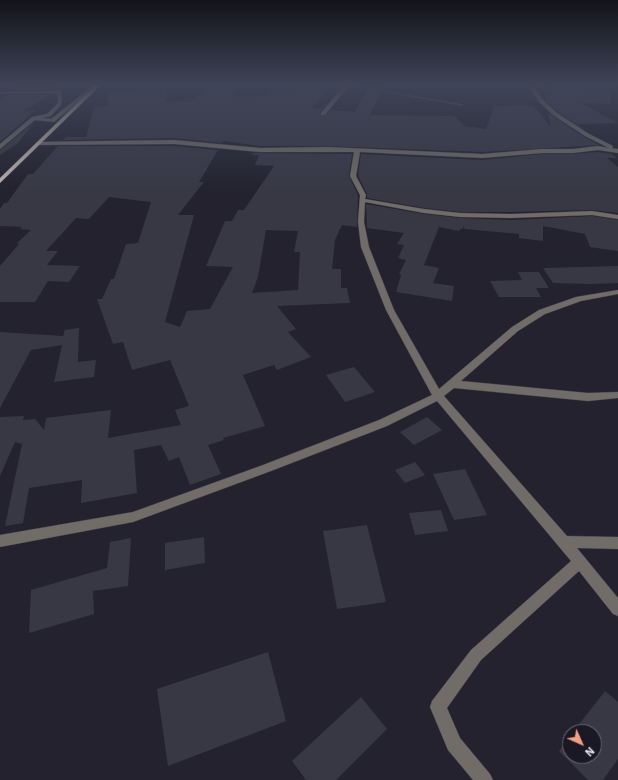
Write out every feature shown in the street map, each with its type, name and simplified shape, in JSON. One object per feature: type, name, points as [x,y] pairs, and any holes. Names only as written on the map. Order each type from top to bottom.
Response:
[{"type":"main road","points":[[2,178],[62,120]]},
{"type":"street","points":[[0,147],[31,120]]},
{"type":"street","points":[[565,120],[587,135],[618,151]]},
{"type":"street","points":[[39,143],[174,142],[260,150],[327,149],[482,156],[542,150],[573,151],[598,148],[618,151]]},
{"type":"street","points":[[357,151],[353,176],[363,194],[361,222],[365,247],[390,310],[438,396],[564,542],[618,609]]},
{"type":"street","points":[[362,200],[424,211],[460,215],[511,216],[592,212],[618,217]]},
{"type":"street","points":[[0,541],[133,516],[266,468],[383,423],[438,396],[515,329],[542,312],[579,299],[618,292]]},
{"type":"street","points":[[452,384],[588,397],[618,395]]},
{"type":"street","points":[[564,542],[618,542]]},
{"type":"street","points":[[484,780],[454,744],[438,707],[476,655],[579,562]]},
{"type":"building","points":[[0,120],[24,120],[0,142]]},
{"type":"building","points":[[90,120],[459,120],[465,126],[486,129],[489,120],[546,120],[551,127],[550,120],[559,120],[599,145],[482,152],[327,146],[260,146],[223,141],[222,143],[174,138],[63,140],[66,137],[86,137]]},
{"type":"building","points":[[571,120],[613,120],[618,123],[578,124],[585,130]]},
{"type":"building","points":[[31,125],[18,143],[0,155],[0,150]]},
{"type":"building","points":[[58,146],[174,146],[218,150],[199,182],[204,182],[178,215],[194,215],[165,322],[180,327],[187,311],[210,309],[233,267],[206,266],[225,221],[232,221],[238,210],[244,210],[274,166],[255,165],[259,155],[252,155],[253,153],[352,154],[349,176],[358,195],[357,227],[342,225],[335,240],[332,269],[341,269],[341,288],[347,288],[350,303],[277,306],[296,329],[288,332],[311,357],[277,370],[274,365],[243,375],[265,426],[223,438],[224,440],[208,445],[221,474],[190,485],[179,457],[169,461],[161,445],[134,450],[137,493],[81,503],[82,480],[29,488],[23,523],[5,526],[22,444],[15,442],[0,476],[0,417],[24,416],[23,420],[35,419],[44,430],[46,418],[111,410],[108,438],[181,425],[175,410],[189,406],[170,360],[132,370],[123,342],[113,344],[97,299],[102,299],[111,279],[114,279],[126,244],[138,243],[151,202],[109,197],[89,219],[76,218],[46,251],[58,251],[47,265],[80,266],[69,282],[48,281],[35,302],[0,302],[0,266],[19,244],[17,243],[31,230],[20,229],[22,227],[0,226],[0,209],[4,203],[7,203],[28,174],[33,174]],"holes":[[[266,230],[298,231],[294,252],[300,252],[298,290],[252,293],[258,277]]]},
{"type":"building","points":[[598,152],[612,154],[617,158],[607,158],[618,167],[618,213],[592,210],[460,212],[424,208],[367,198],[367,194],[358,176],[361,154],[482,160],[542,154]]},
{"type":"building","points":[[366,204],[424,214],[460,218],[511,220],[592,216],[618,220],[618,251],[590,247],[585,234],[543,226],[543,241],[519,238],[519,234],[465,229],[463,226],[463,229],[460,229],[459,231],[439,227],[424,265],[439,268],[433,283],[454,286],[452,301],[396,292],[401,275],[399,274],[406,260],[398,258],[404,245],[397,244],[404,233],[367,228]]},
{"type":"building","points":[[618,266],[618,283],[591,284],[553,283],[543,268]]},
{"type":"building","points":[[518,272],[539,272],[549,288],[536,288],[541,297],[499,297],[490,281],[522,280]]},
{"type":"building","points":[[79,328],[78,362],[96,360],[94,377],[54,382],[62,345],[31,350],[0,408],[0,332],[63,336],[65,330]]},
{"type":"building","points":[[354,367],[375,392],[345,402],[326,375]]},
{"type":"building","points":[[427,417],[442,430],[414,445],[400,432]]},
{"type":"building","points":[[415,462],[425,475],[405,483],[395,470]]},
{"type":"building","points":[[465,469],[487,515],[454,520],[433,474]]},
{"type":"building","points":[[441,510],[448,531],[415,535],[409,513]]},
{"type":"building","points":[[367,525],[386,602],[337,609],[323,531]]},
{"type":"building","points":[[204,537],[205,563],[165,570],[165,543]]},
{"type":"building","points":[[131,538],[128,586],[93,591],[94,614],[29,633],[31,590],[107,568],[110,542]]},
{"type":"building","points":[[268,652],[286,721],[168,766],[157,689]]},
{"type":"building","points":[[605,691],[618,702],[618,759],[603,780],[588,780],[572,764],[602,764],[602,724],[579,724]]},
{"type":"building","points":[[361,697],[387,729],[336,780],[306,780],[292,761]]},
{"type":"building","points":[[562,747],[562,754],[559,751]]}]
